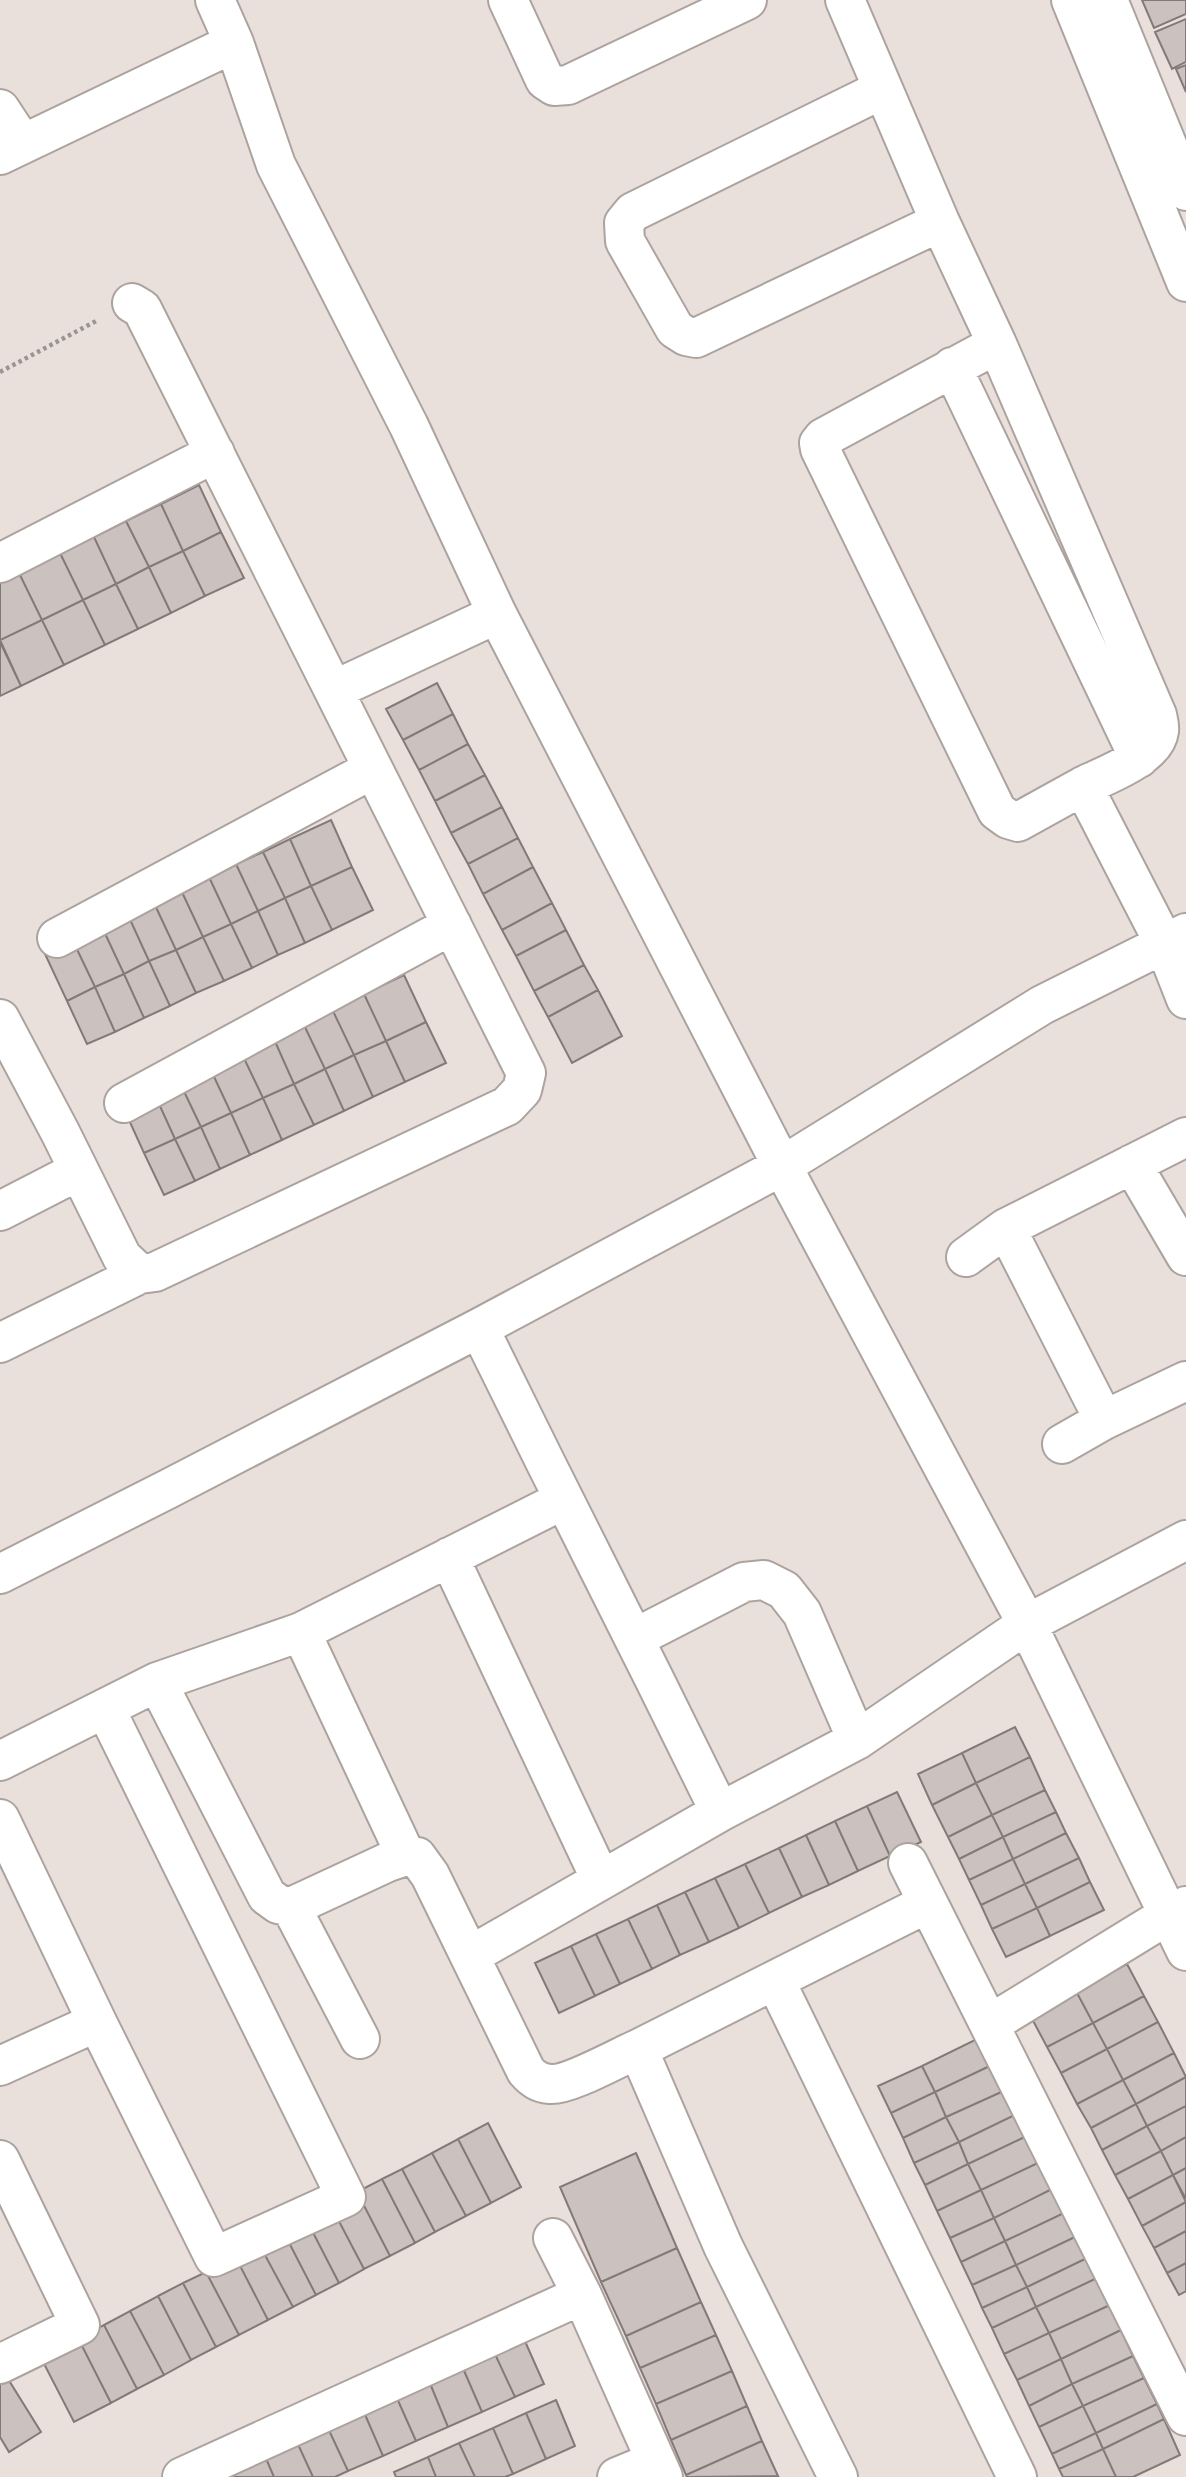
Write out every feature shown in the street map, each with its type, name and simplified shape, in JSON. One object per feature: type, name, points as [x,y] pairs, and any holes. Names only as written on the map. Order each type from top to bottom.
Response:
[{"type":"street","points":[[215,0],[234,43],[276,165],[409,426],[497,614],[782,1166],[1177,1910],[1186,1951]]},
{"type":"street","points":[[508,0],[545,80],[554,86],[568,85],[747,0]]},
{"type":"street","points":[[845,0],[940,222],[997,344],[1157,715],[1160,729],[1157,740],[1139,758],[1018,822],[997,811],[820,449],[823,438],[997,344]]},
{"type":"street","points":[[1072,0],[1186,282]]},
{"type":"street","points":[[1108,0],[1186,191]]},
{"type":"street","points":[[0,108],[11,150],[234,43]]},
{"type":"street","points":[[883,89],[634,212],[624,223],[625,241],[675,329],[686,336],[696,338],[940,222]]},
{"type":"street","points":[[0,1343],[140,1274],[155,1272],[507,1105],[522,1090],[526,1073],[142,309],[132,303]]},
{"type":"street","points":[[952,367],[1139,758]]},
{"type":"street","points":[[0,563],[215,453]]},
{"type":"street","points":[[334,690],[497,614]]},
{"type":"street","points":[[57,938],[373,769]]},
{"type":"street","points":[[1083,786],[1175,938],[1186,999]]},
{"type":"street","points":[[124,1103],[452,926]]},
{"type":"street","points":[[0,1574],[480,1328],[782,1166],[1042,1005],[1175,938]]},
{"type":"street","points":[[3,1033],[122,1257],[140,1274]]},
{"type":"street","points":[[966,1257],[1006,1228],[1186,1136]]},
{"type":"street","points":[[1132,1164],[1186,1256]]},
{"type":"street","points":[[0,1211],[78,1171]]},
{"type":"street","points":[[1006,1228],[1104,1419]]},
{"type":"street","points":[[480,1328],[720,1812]]},
{"type":"street","points":[[1062,1444],[1104,1419],[1186,1381]]},
{"type":"street","points":[[0,1761],[157,1682],[301,1632],[563,1500]]},
{"type":"street","points":[[471,1955],[720,1812],[857,1740],[1027,1624],[1186,1540]]},
{"type":"street","points":[[449,1557],[601,1880]]},
{"type":"street","points":[[635,1638],[744,1582],[764,1580],[784,1590],[802,1613],[857,1740]]},
{"type":"street","points":[[301,1632],[406,1856]]},
{"type":"street","points":[[157,1682],[267,1896],[278,1905],[291,1907],[388,1861],[406,1856],[417,1857],[424,1865],[471,1955],[526,2071],[536,2082],[552,2085],[571,2079],[638,2049],[928,1903]]},
{"type":"street","points":[[0,1819],[214,2257],[346,2197],[105,1708]]},
{"type":"street","points":[[908,1863],[1186,2416]]},
{"type":"street","points":[[291,1907],[360,2039]]},
{"type":"street","points":[[990,2024],[1177,1910]]},
{"type":"street","points":[[775,1980],[1017,2477]]},
{"type":"street","points":[[0,2066],[97,2022]]},
{"type":"street","points":[[638,2049],[723,2246],[838,2477]]},
{"type":"street","points":[[0,2160],[80,2325],[0,2364]]},
{"type":"street","points":[[553,2238],[582,2295],[659,2469],[617,2477]]},
{"type":"street","points":[[182,2477],[582,2295]]},
{"type":"path","points":[[0,372],[132,303]]},
{"type":"building","points":[[1142,0],[1186,0],[1186,14],[1154,28]]},
{"type":"building","points":[[1186,19],[1186,62],[1172,69],[1155,32]]},
{"type":"building","points":[[1186,65],[1186,92],[1176,69]]},
{"type":"building","points":[[199,485],[221,532],[183,551],[161,504]]},
{"type":"building","points":[[161,504],[183,551],[149,567],[126,521]]},
{"type":"building","points":[[126,521],[149,567],[116,584],[94,537]]},
{"type":"building","points":[[221,532],[244,578],[205,596],[183,551]]},
{"type":"building","points":[[94,537],[116,584],[83,600],[60,553]]},
{"type":"building","points":[[183,551],[205,596],[171,613],[149,567]]},
{"type":"building","points":[[60,553],[83,600],[42,620],[19,573]]},
{"type":"building","points":[[149,567],[171,613],[138,629],[116,584]]},
{"type":"building","points":[[19,573],[42,620],[0,640],[0,582]]},
{"type":"building","points":[[116,584],[138,629],[105,645],[83,600]]},
{"type":"building","points":[[83,600],[105,645],[64,665],[42,620]]},
{"type":"building","points":[[42,620],[64,665],[21,686],[0,640]]},
{"type":"building","points":[[0,642],[21,686],[0,696]]},
{"type":"building","points":[[437,683],[453,714],[403,740],[386,709]]},
{"type":"building","points":[[453,714],[468,744],[419,770],[403,740]]},
{"type":"building","points":[[468,744],[485,775],[435,801],[419,770]]},
{"type":"building","points":[[485,775],[502,807],[451,833],[435,801]]},
{"type":"building","points":[[502,807],[518,838],[468,864],[451,833]]},
{"type":"building","points":[[331,820],[352,867],[311,886],[290,839]]},
{"type":"building","points":[[518,838],[533,867],[483,894],[468,864]]},
{"type":"building","points":[[290,839],[311,886],[285,898],[263,852]]},
{"type":"building","points":[[263,852],[285,898],[258,911],[236,864]]},
{"type":"building","points":[[236,864],[258,911],[231,924],[209,877]]},
{"type":"building","points":[[352,867],[373,910],[332,930],[311,886]]},
{"type":"building","points":[[533,867],[552,903],[502,930],[483,894]]},
{"type":"building","points":[[209,877],[231,924],[203,937],[181,890]]},
{"type":"building","points":[[311,886],[332,930],[305,943],[285,898]]},
{"type":"building","points":[[181,890],[203,937],[176,950],[154,903]]},
{"type":"building","points":[[285,898],[305,943],[278,955],[258,911]]},
{"type":"building","points":[[154,903],[176,950],[149,961],[128,915]]},
{"type":"building","points":[[552,903],[566,930],[516,956],[502,930]]},
{"type":"building","points":[[258,911],[278,955],[252,968],[231,924]]},
{"type":"building","points":[[128,915],[149,961],[124,974],[102,927]]},
{"type":"building","points":[[231,924],[252,968],[224,981],[203,937]]},
{"type":"building","points":[[102,927],[124,974],[95,987],[73,941]]},
{"type":"building","points":[[566,930],[584,965],[534,991],[516,956]]},
{"type":"building","points":[[203,937],[224,981],[196,993],[176,950]]},
{"type":"building","points":[[73,941],[95,987],[67,1001],[45,954]]},
{"type":"building","points":[[176,950],[196,993],[170,1006],[149,961]]},
{"type":"building","points":[[149,961],[170,1006],[144,1018],[124,974]]},
{"type":"building","points":[[584,965],[598,990],[548,1017],[534,991]]},
{"type":"building","points":[[124,974],[144,1018],[115,1032],[95,987]]},
{"type":"building","points":[[404,975],[426,1022],[386,1041],[364,994]]},
{"type":"building","points":[[95,987],[115,1032],[87,1044],[67,1001]]},
{"type":"building","points":[[598,990],[622,1036],[572,1063],[548,1017]]},
{"type":"building","points":[[364,994],[386,1041],[354,1055],[332,1009]]},
{"type":"building","points":[[332,1009],[354,1055],[325,1069],[303,1023]]},
{"type":"building","points":[[426,1022],[446,1063],[405,1082],[386,1041]]},
{"type":"building","points":[[303,1023],[325,1069],[294,1084],[273,1037]]},
{"type":"building","points":[[273,1037],[294,1084],[263,1098],[241,1052]]},
{"type":"building","points":[[386,1041],[405,1082],[373,1097],[354,1055]]},
{"type":"building","points":[[241,1052],[263,1098],[231,1113],[209,1066]]},
{"type":"building","points":[[354,1055],[373,1097],[344,1111],[325,1069]]},
{"type":"building","points":[[209,1066],[231,1113],[201,1127],[179,1081]]},
{"type":"building","points":[[325,1069],[344,1111],[314,1125],[294,1084]]},
{"type":"building","points":[[179,1081],[201,1127],[175,1139],[154,1093]]},
{"type":"building","points":[[294,1084],[314,1125],[282,1140],[263,1098]]},
{"type":"building","points":[[154,1093],[175,1139],[144,1153],[123,1107]]},
{"type":"building","points":[[263,1098],[282,1140],[250,1155],[231,1113]]},
{"type":"building","points":[[231,1113],[250,1155],[220,1169],[201,1127]]},
{"type":"building","points":[[201,1127],[220,1169],[195,1181],[175,1139]]},
{"type":"building","points":[[175,1139],[195,1181],[164,1195],[144,1153]]},
{"type":"building","points":[[1015,1727],[1030,1757],[976,1783],[962,1753]]},
{"type":"building","points":[[962,1753],[976,1783],[932,1805],[918,1774]]},
{"type":"building","points":[[1030,1757],[1045,1790],[992,1815],[976,1783]]},
{"type":"building","points":[[976,1783],[992,1815],[948,1837],[932,1805]]},
{"type":"building","points":[[1045,1790],[1056,1812],[1003,1837],[992,1815]]},
{"type":"building","points":[[897,1792],[921,1842],[890,1856],[867,1806]]},
{"type":"building","points":[[867,1806],[890,1856],[858,1871],[835,1821]]},
{"type":"building","points":[[1056,1812],[1066,1833],[1013,1859],[1003,1837]]},
{"type":"building","points":[[992,1815],[1003,1837],[959,1859],[948,1837]]},
{"type":"building","points":[[835,1821],[858,1871],[829,1885],[806,1835]]},
{"type":"building","points":[[1066,1833],[1079,1858],[1025,1884],[1013,1859]]},
{"type":"building","points":[[806,1835],[829,1885],[802,1897],[779,1848]]},
{"type":"building","points":[[1003,1837],[1013,1859],[969,1880],[959,1859]]},
{"type":"building","points":[[779,1848],[802,1897],[769,1913],[745,1864]]},
{"type":"building","points":[[1079,1858],[1090,1882],[1037,1908],[1025,1884]]},
{"type":"building","points":[[1013,1859],[1025,1884],[981,1905],[969,1880]]},
{"type":"building","points":[[745,1864],[769,1913],[739,1928],[715,1878]]},
{"type":"building","points":[[715,1878],[739,1928],[709,1942],[685,1892]]},
{"type":"building","points":[[1090,1882],[1104,1910],[1050,1936],[1037,1908]]},
{"type":"building","points":[[1025,1884],[1037,1908],[992,1929],[981,1905]]},
{"type":"building","points":[[685,1892],[709,1942],[680,1955],[657,1905]]},
{"type":"building","points":[[657,1905],[680,1955],[652,1969],[628,1919]]},
{"type":"building","points":[[1037,1908],[1050,1936],[1006,1957],[992,1929]]},
{"type":"building","points":[[628,1919],[652,1969],[620,1984],[596,1934]]},
{"type":"building","points":[[596,1934],[620,1984],[595,1996],[571,1946]]},
{"type":"building","points":[[571,1946],[595,1996],[559,2013],[535,1963]]},
{"type":"building","points":[[1127,1964],[1144,1996],[1093,2023],[1076,1991]]},
{"type":"building","points":[[1076,1991],[1093,2023],[1047,2047],[1030,2015]]},
{"type":"building","points":[[1144,1996],[1158,2022],[1107,2049],[1093,2023]]},
{"type":"building","points":[[1158,2022],[1174,2053],[1123,2080],[1107,2049]]},
{"type":"building","points":[[1093,2023],[1107,2049],[1061,2073],[1047,2047]]},
{"type":"building","points":[[983,2036],[996,2063],[935,2092],[922,2066]]},
{"type":"building","points":[[1107,2049],[1123,2080],[1077,2104],[1061,2073]]},
{"type":"building","points":[[1174,2053],[1186,2077],[1136,2104],[1123,2080]]},
{"type":"building","points":[[996,2063],[1008,2089],[946,2117],[935,2092]]},
{"type":"building","points":[[922,2066],[935,2092],[891,2113],[878,2086]]},
{"type":"building","points":[[1186,2077],[1186,2106],[1147,2126],[1136,2104]]},
{"type":"building","points":[[1123,2080],[1136,2104],[1091,2128],[1077,2104]]},
{"type":"building","points":[[1008,2089],[1019,2113],[959,2142],[946,2117]]},
{"type":"building","points":[[935,2092],[946,2117],[903,2138],[891,2113]]},
{"type":"building","points":[[1136,2104],[1147,2126],[1102,2150],[1091,2128]]},
{"type":"building","points":[[1186,2106],[1186,2137],[1161,2151],[1147,2126]]},
{"type":"building","points":[[1019,2113],[1029,2135],[968,2164],[959,2142]]},
{"type":"building","points":[[946,2117],[959,2142],[914,2163],[903,2138]]},
{"type":"building","points":[[488,2123],[521,2187],[491,2203],[458,2139]]},
{"type":"building","points":[[1147,2126],[1161,2151],[1115,2175],[1102,2150]]},
{"type":"building","points":[[1029,2135],[1042,2161],[981,2190],[968,2164]]},
{"type":"building","points":[[1186,2137],[1186,2168],[1173,2175],[1161,2151]]},
{"type":"building","points":[[458,2139],[491,2203],[466,2216],[432,2153]]},
{"type":"building","points":[[959,2142],[968,2164],[925,2185],[914,2163]]},
{"type":"building","points":[[1161,2151],[1173,2175],[1128,2199],[1115,2175]]},
{"type":"building","points":[[432,2153],[466,2216],[435,2232],[402,2169]]},
{"type":"building","points":[[636,2153],[677,2248],[601,2282],[560,2187]]},
{"type":"building","points":[[1042,2161],[1054,2188],[994,2218],[981,2190]]},
{"type":"building","points":[[968,2164],[981,2190],[937,2211],[925,2185]]},
{"type":"building","points":[[1186,2168],[1186,2199],[1173,2175]]},
{"type":"building","points":[[402,2169],[435,2232],[415,2243],[382,2179]]},
{"type":"building","points":[[1173,2175],[1186,2202],[1142,2226],[1128,2199]]},
{"type":"building","points":[[382,2179],[415,2243],[390,2256],[357,2192]]},
{"type":"building","points":[[1054,2188],[1066,2212],[1005,2241],[994,2218]]},
{"type":"building","points":[[981,2190],[994,2218],[950,2238],[937,2211]]},
{"type":"building","points":[[357,2192],[390,2256],[364,2269],[331,2206]]},
{"type":"building","points":[[1186,2202],[1186,2231],[1154,2248],[1142,2226]]},
{"type":"building","points":[[331,2206],[364,2269],[339,2283],[306,2219]]},
{"type":"building","points":[[1066,2212],[1077,2236],[1016,2265],[1005,2241]]},
{"type":"building","points":[[994,2218],[1005,2241],[961,2262],[950,2238]]},
{"type":"building","points":[[306,2219],[339,2283],[316,2295],[283,2231]]},
{"type":"building","points":[[283,2231],[316,2295],[293,2307],[259,2244]]},
{"type":"building","points":[[1186,2231],[1186,2263],[1167,2273],[1154,2248]]},
{"type":"building","points":[[1077,2236],[1087,2258],[1027,2287],[1016,2265]]},
{"type":"building","points":[[1005,2241],[1016,2265],[972,2285],[961,2262]]},
{"type":"building","points":[[259,2244],[293,2307],[268,2320],[235,2256]]},
{"type":"building","points":[[677,2248],[701,2302],[626,2336],[601,2282]]},
{"type":"building","points":[[235,2256],[268,2320],[239,2335],[206,2272]]},
{"type":"building","points":[[1087,2258],[1097,2278],[1036,2307],[1027,2287]]},
{"type":"building","points":[[1186,2263],[1186,2291],[1179,2295],[1167,2273]]},
{"type":"building","points":[[1016,2265],[1027,2287],[982,2308],[972,2285]]},
{"type":"building","points":[[206,2272],[239,2335],[216,2347],[183,2283]]},
{"type":"building","points":[[1097,2278],[1110,2305],[1049,2333],[1036,2307]]},
{"type":"building","points":[[183,2283],[216,2347],[191,2360],[158,2296]]},
{"type":"building","points":[[1027,2287],[1036,2307],[992,2328],[982,2308]]},
{"type":"building","points":[[158,2296],[191,2360],[164,2375],[130,2311]]},
{"type":"building","points":[[701,2302],[716,2335],[640,2368],[626,2336]]},
{"type":"building","points":[[1110,2305],[1121,2330],[1061,2359],[1049,2333]]},
{"type":"building","points":[[1036,2307],[1049,2333],[1004,2354],[992,2328]]},
{"type":"building","points":[[130,2311],[164,2375],[137,2389],[104,2325]]},
{"type":"building","points":[[104,2325],[137,2389],[111,2403],[78,2338]]},
{"type":"building","points":[[1121,2330],[1133,2356],[1072,2384],[1061,2359]]},
{"type":"building","points":[[1049,2333],[1061,2359],[1017,2380],[1004,2354]]},
{"type":"building","points":[[716,2335],[732,2371],[656,2404],[640,2368]]},
{"type":"building","points":[[78,2338],[111,2403],[74,2422],[41,2358]]},
{"type":"building","points":[[524,2339],[544,2384],[515,2397],[494,2352]]},
{"type":"building","points":[[494,2352],[515,2397],[482,2412],[462,2366]]},
{"type":"building","points":[[1133,2356],[1144,2378],[1083,2406],[1072,2384]]},
{"type":"building","points":[[1061,2359],[1072,2384],[1029,2406],[1017,2380]]},
{"type":"building","points":[[0,2366],[41,2432],[9,2452],[0,2437]]},
{"type":"building","points":[[462,2366],[482,2412],[448,2427],[429,2381]]},
{"type":"building","points":[[732,2371],[747,2406],[671,2440],[656,2404]]},
{"type":"building","points":[[1144,2378],[1157,2404],[1096,2433],[1083,2406]]},
{"type":"building","points":[[429,2381],[448,2427],[416,2441],[396,2396]]},
{"type":"building","points":[[1072,2384],[1083,2406],[1039,2427],[1029,2406]]},
{"type":"building","points":[[396,2396],[416,2441],[383,2456],[363,2410]]},
{"type":"building","points":[[556,2400],[575,2446],[546,2459],[526,2413]]},
{"type":"building","points":[[1157,2404],[1164,2419],[1103,2449],[1096,2433]]},
{"type":"building","points":[[747,2406],[762,2441],[686,2475],[671,2440]]},
{"type":"building","points":[[1083,2406],[1096,2433],[1052,2454],[1039,2427]]},
{"type":"building","points":[[363,2410],[383,2456],[348,2471],[327,2426]]},
{"type":"building","points":[[526,2413],[546,2459],[513,2474],[493,2428]]},
{"type":"building","points":[[1164,2419],[1180,2455],[1133,2477],[1116,2477],[1103,2449]]},
{"type":"building","points":[[327,2426],[348,2471],[335,2477],[313,2477],[296,2440]]},
{"type":"building","points":[[493,2428],[513,2474],[505,2477],[475,2477],[459,2443]]},
{"type":"building","points":[[1096,2433],[1103,2449],[1059,2469],[1052,2454]]},
{"type":"building","points":[[296,2440],[313,2477],[274,2477],[264,2454]]},
{"type":"building","points":[[762,2441],[778,2476],[686,2475]]},
{"type":"building","points":[[459,2443],[475,2477],[436,2477],[428,2457]]},
{"type":"building","points":[[1103,2449],[1116,2477],[1063,2477],[1059,2469]]},
{"type":"building","points":[[264,2454],[274,2477],[231,2477],[228,2470]]},
{"type":"building","points":[[428,2457],[436,2477],[396,2477],[394,2472]]}]
